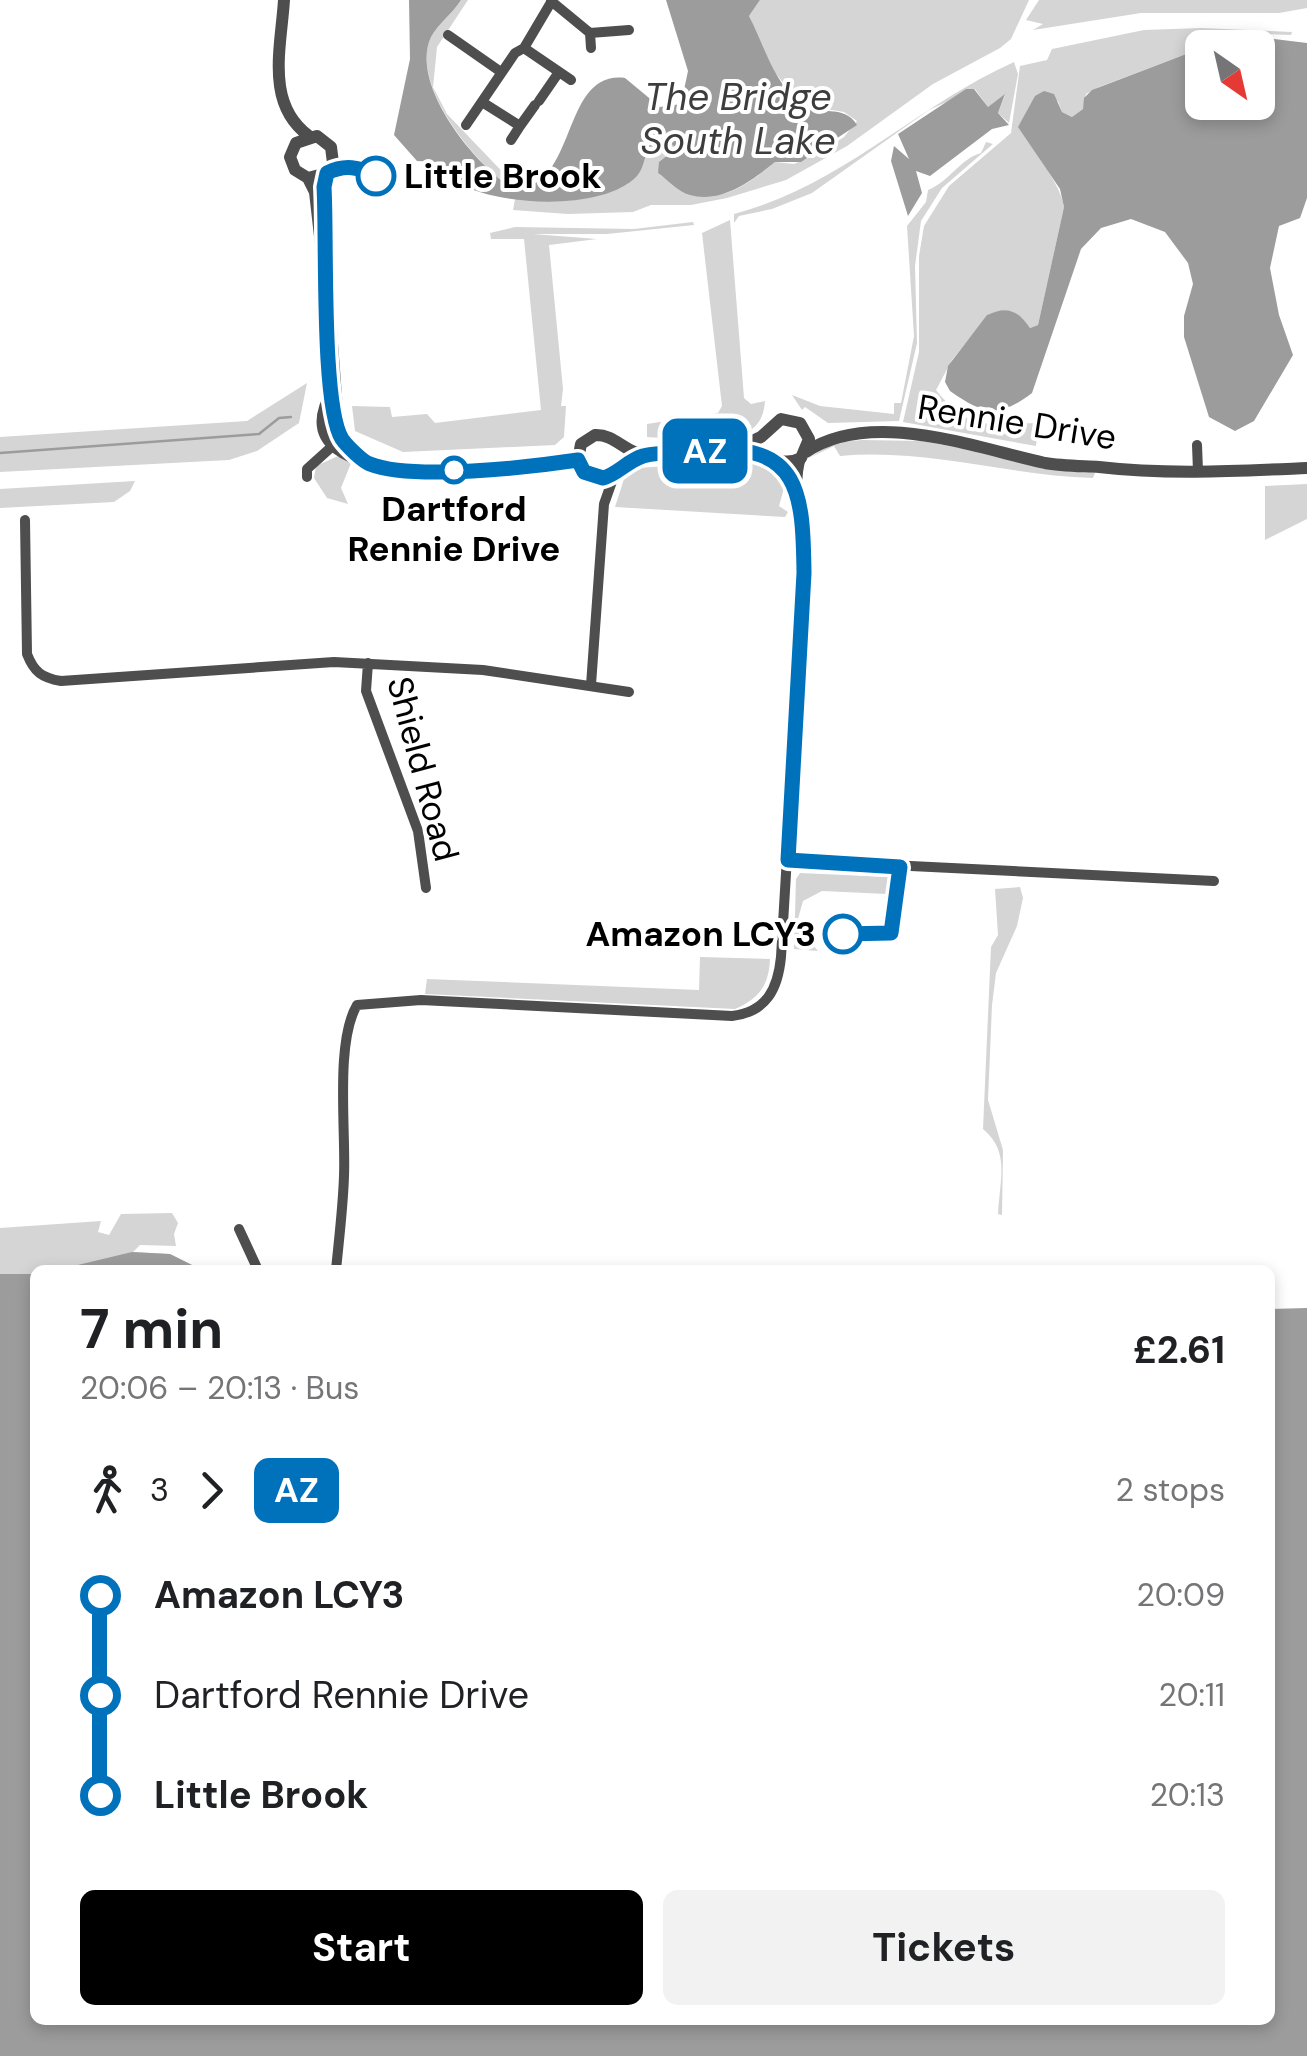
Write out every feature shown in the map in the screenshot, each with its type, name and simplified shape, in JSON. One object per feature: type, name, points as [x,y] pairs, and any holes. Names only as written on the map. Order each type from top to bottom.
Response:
[{"type":"street","points":[[284,0],[278,85],[288,120],[294,170],[308,178],[315,192],[325,252]]},
{"type":"street","points":[[466,124],[501,72],[524,48],[551,2],[590,33],[628,30]]},
{"type":"street","points":[[590,33],[592,48]]},
{"type":"street","points":[[448,35],[501,72]]},
{"type":"street","points":[[524,48],[572,80]]},
{"type":"street","points":[[511,140],[559,72]]},
{"type":"street","points":[[482,102],[520,126]]},
{"type":"street","points":[[288,120],[309,136],[324,139],[332,150],[333,162],[327,173],[325,252],[338,442],[314,459],[307,469],[308,477]]},
{"type":"street","points":[[292,150],[309,136]]},
{"type":"street","points":[[308,178],[327,173]]},
{"type":"street","name":"Rennie Drive","points":[[737,448],[782,419],[838,436],[871,433],[967,440],[1047,463],[1198,472],[1307,468]]},
{"type":"street","points":[[795,486],[809,439],[804,427]]},
{"type":"street","points":[[336,1265],[344,1179],[346,1063],[350,1017],[357,1005],[421,1000],[743,1015],[767,1001],[779,979],[804,525],[795,486],[764,444],[766,432]]},
{"type":"street","name":"Rennie Drive","points":[[338,442],[367,464],[434,470],[517,469],[578,460],[582,444],[595,435],[610,436],[620,447],[646,455],[737,448],[775,459],[803,455],[838,436]]},
{"type":"street","points":[[1197,446],[1198,472]]},
{"type":"street","points":[[591,685],[604,504],[617,470],[620,447]]},
{"type":"street","name":"Rennie Drive","points":[[589,476],[603,478],[646,455]]},
{"type":"street","points":[[578,460],[604,504]]},
{"type":"street","points":[[25,520],[28,654],[33,668],[44,678],[61,682],[368,663],[483,670],[629,692]]},
{"type":"street","name":"Shield Road","points":[[368,663],[366,692],[418,831],[426,888]]},
{"type":"street","points":[[788,860],[1214,880]]},
{"type":"street","points":[[239,1229],[256,1265]]},
{"type":"shaded area","points":[[461,0],[468,0],[437,47],[433,87],[447,114],[513,183],[512,188],[464,142],[437,99],[429,77],[427,56],[431,37]]},
{"type":"shaded area","points":[[760,0],[1029,0],[1011,39],[1000,48],[933,84],[847,146],[786,180],[727,198],[691,205],[651,205],[633,212],[568,214],[513,210],[515,199],[585,198],[627,184],[649,147],[669,142],[676,148],[661,160],[658,173],[675,185],[705,195],[732,191],[775,162],[794,164],[844,137],[857,121],[844,112],[802,105],[770,67],[749,16]]},
{"type":"shaded area","points":[[1039,0],[1307,0],[1307,8],[1279,13],[1141,13],[1033,30],[1043,24],[1026,20]]},
{"type":"shaded area","points":[[1201,28],[1246,30],[1185,30],[1185,54],[1086,94],[1083,109],[1072,117],[1062,112],[1058,101],[1032,103],[1021,124],[1057,186],[1064,207],[1038,325],[1030,328],[1017,314],[1008,311],[989,314],[952,360],[936,390],[959,413],[981,423],[1038,423],[1036,446],[903,422],[919,352],[919,256],[924,226],[949,186],[1011,133],[1020,66],[1047,60],[1052,49],[1144,30]]},
{"type":"shaded area","points":[[1014,62],[1018,74],[1009,123],[998,113],[1005,95],[988,107],[975,89],[929,110]]},
{"type":"shaded area","points":[[928,111],[812,193],[772,209],[739,216],[734,223],[734,214],[774,201],[844,165]]},
{"type":"shaded area","points":[[986,142],[993,144],[942,188],[921,221],[915,266],[917,343],[899,421],[828,423],[805,407],[802,410],[792,395],[820,406],[894,414],[894,403],[901,403],[914,336],[907,226],[926,202],[928,190],[981,153]]},
{"type":"shaded area","points":[[730,220],[744,398],[751,404],[765,401],[762,415],[756,426],[737,435],[690,432],[676,439],[647,437],[647,424],[718,413],[722,406],[702,233]]},
{"type":"shaded area","points":[[693,222],[694,225],[607,234],[533,234],[597,239],[549,245],[563,389],[561,406],[566,406],[564,437],[555,445],[403,452],[355,431],[352,406],[390,407],[392,417],[427,414],[435,423],[541,410],[524,239],[491,239],[490,233],[515,227],[634,229]]},
{"type":"shaded area","points":[[307,383],[299,423],[257,451],[229,460],[0,472],[0,437],[247,421]]},
{"type":"shaded area","points":[[922,441],[1095,473],[1093,478],[1062,476],[904,456],[840,456],[834,446],[809,458],[833,443]]},
{"type":"shaded area","points":[[338,456],[351,463],[341,488],[348,504],[327,498],[314,478],[316,466]]},
{"type":"shaded area","points":[[736,461],[759,464],[776,475],[784,488],[779,506],[788,512],[785,517],[615,507],[624,479],[638,468]]},
{"type":"shaded area","points":[[135,481],[130,491],[114,502],[0,508],[0,489]]},
{"type":"shaded area","points":[[1307,484],[1307,519],[1265,540],[1265,486]]},
{"type":"shaded area","points":[[800,873],[889,877],[887,894],[822,891],[803,901],[796,926],[818,951],[794,949],[796,879]]},
{"type":"shaded area","points":[[1020,887],[1023,898],[1017,926],[996,973],[992,1005],[988,1100],[1003,1150],[1002,1215],[998,1214],[1000,1156],[983,1129],[991,947],[998,935],[995,889]]},
{"type":"shaded area","points":[[700,957],[770,959],[761,990],[735,1009],[425,994],[427,979],[699,990]]},
{"type":"shaded area","points":[[172,1213],[178,1223],[174,1234],[176,1246],[140,1245],[133,1252],[170,1254],[192,1265],[30,1265],[30,1400],[0,1400],[0,1228],[101,1221],[98,1232],[109,1235],[121,1214]]},
{"type":"water","name":"The Bridge South Lake","points":[[409,0],[461,0],[431,37],[427,56],[429,77],[437,99],[464,142],[512,188],[533,184],[549,171],[589,92],[604,81],[625,78],[660,107],[681,104],[688,71],[666,0],[760,0],[749,16],[783,85],[808,108],[845,114],[857,125],[801,162],[775,162],[737,188],[714,196],[686,193],[658,173],[659,162],[676,148],[669,142],[649,147],[637,176],[601,195],[551,202],[477,191],[456,181],[436,162],[417,161],[394,135],[410,59]]},
{"type":"water","points":[[1275,39],[1307,43],[1307,198],[1300,218],[1279,226],[1270,268],[1279,315],[1293,355],[1254,421],[1235,431],[1209,417],[1184,337],[1184,316],[1193,284],[1188,263],[1165,232],[1131,219],[1101,228],[1081,249],[1032,393],[1001,410],[982,409],[950,391],[945,382],[948,366],[987,315],[1007,310],[1021,317],[1030,328],[1038,325],[1064,207],[1060,189],[1018,127],[1035,96],[1044,91],[1054,94],[1062,112],[1072,117],[1083,109],[1084,98],[1092,90],[1185,54],[1185,120],[1275,120]]},
{"type":"water","points":[[966,89],[974,89],[988,107],[1005,94],[998,113],[1009,125],[992,129],[930,176],[916,171],[922,193],[908,216],[891,161],[894,146],[909,159],[898,134]]},
{"type":"water","points":[[132,1252],[170,1254],[192,1265],[78,1265]]},
{"type":"water","points":[[0,1274],[30,1274],[30,2025],[1275,2025],[1275,1309],[1307,1308],[1307,2056],[0,2056]]},
{"type":"waterway","points":[[0,453],[259,434],[279,418],[291,417]]},
{"type":"bus line","name":"AZ","points":[[376,176],[360,168],[342,168],[327,173],[324,187],[328,334],[335,404],[342,439],[367,464],[434,470],[517,469],[578,460],[589,476],[603,478],[646,455],[737,448],[770,456],[788,472],[804,525],[804,573],[788,860],[900,867],[896,921],[891,933],[843,934]]},
{"type":"place","name":"Little Brook","points":[[376,176]]},
{"type":"place","name":"Dartford Rennie Drive","points":[[454,470]]},
{"type":"place","name":"Amazon LCY3","points":[[843,934]]}]
